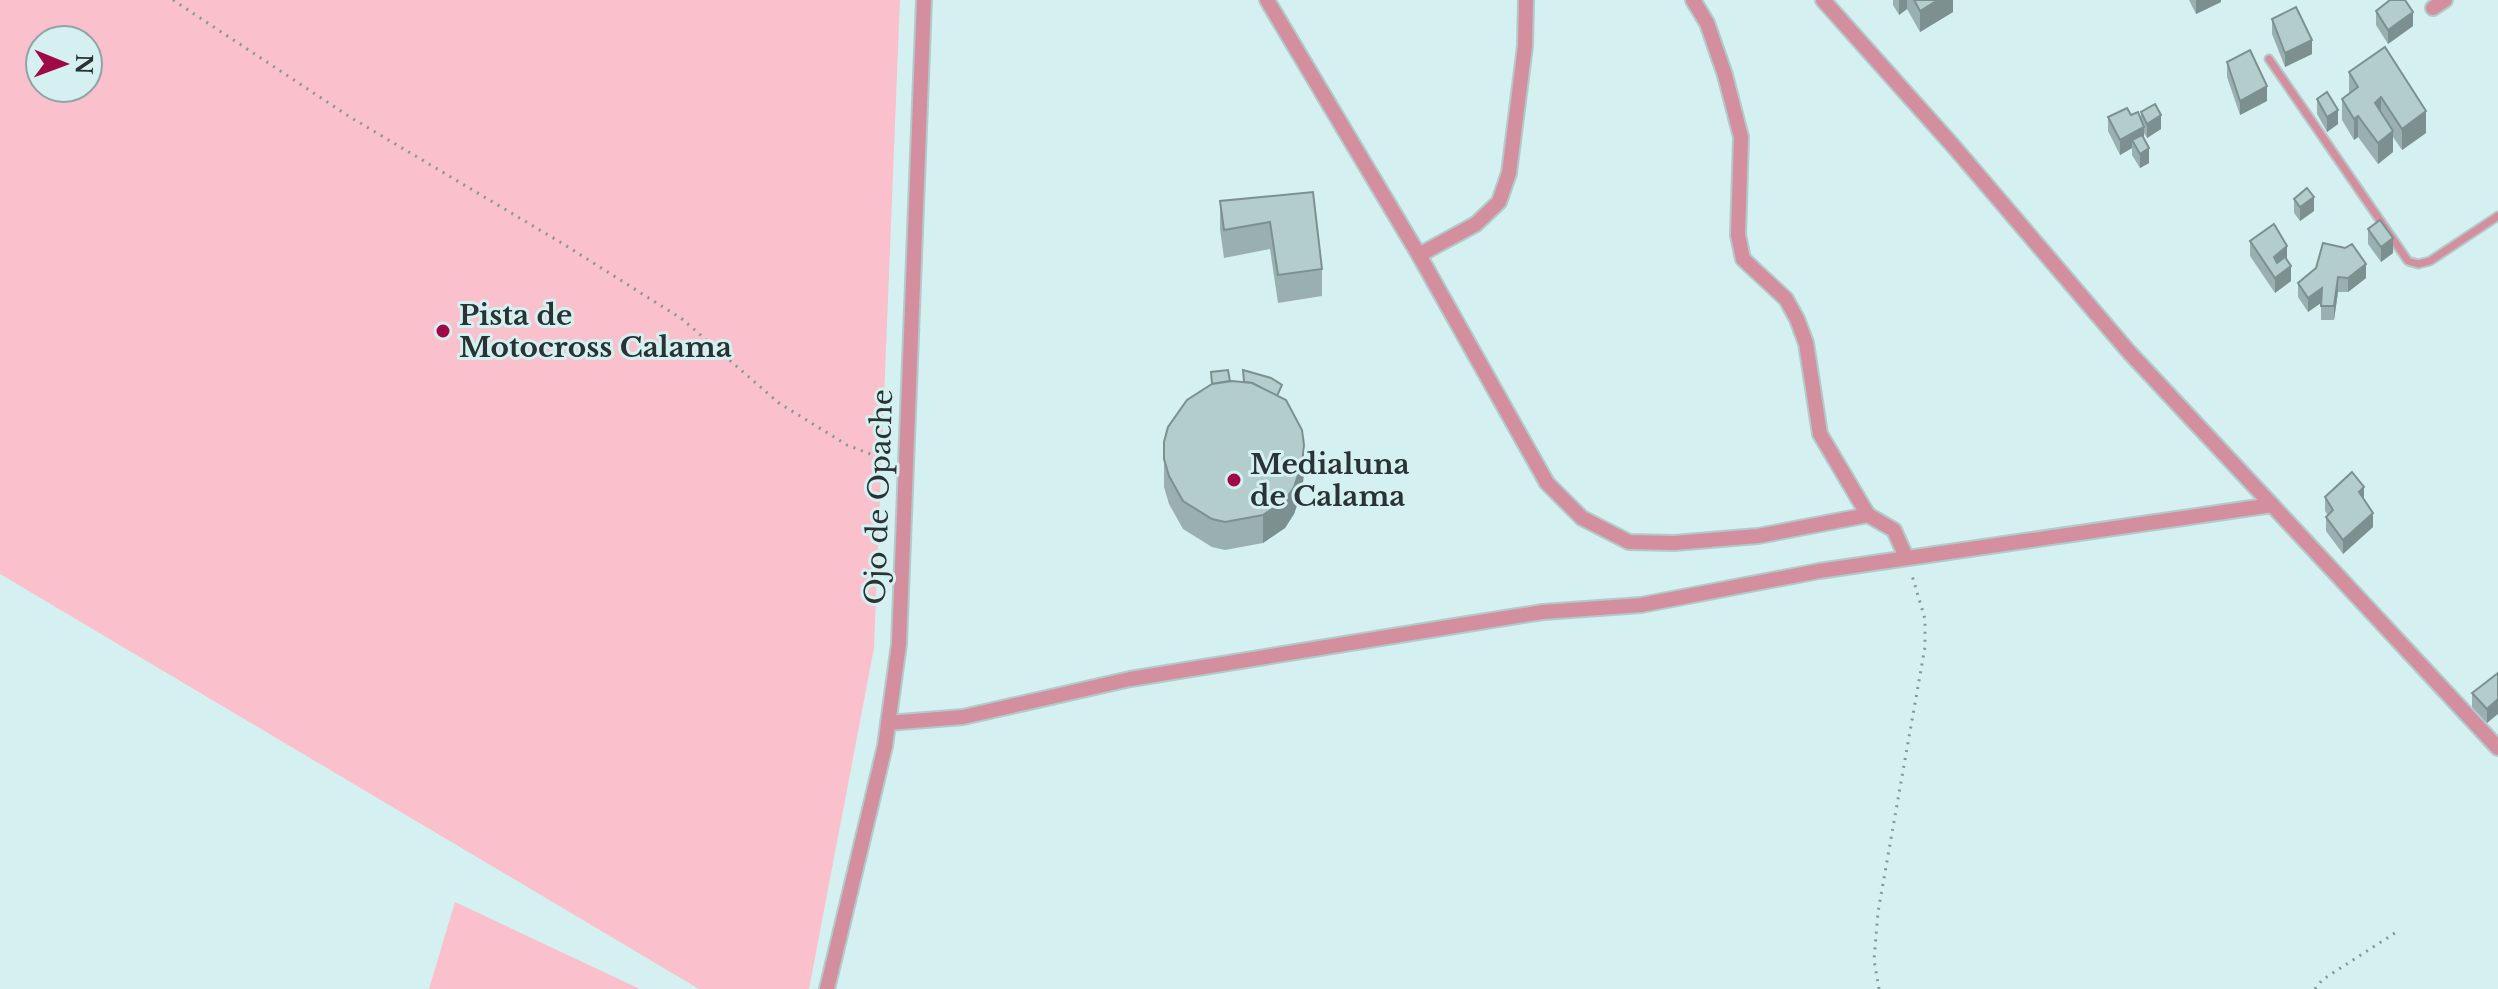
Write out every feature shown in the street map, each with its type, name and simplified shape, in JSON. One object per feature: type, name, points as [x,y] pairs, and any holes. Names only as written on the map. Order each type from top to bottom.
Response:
[{"type":"street","name":"Ojo de Opache","points":[[827,989],[865,834],[888,723],[899,644],[924,0]]},
{"type":"street","points":[[1267,0],[1419,255],[1547,483],[1582,518],[1629,542],[1674,543],[1758,536],[1868,515]]},
{"type":"street","points":[[1419,255],[1476,224],[1499,202],[1509,173],[1525,46],[1526,0]]},
{"type":"street","points":[[1693,0],[1707,23],[1741,137],[1738,235],[1743,259],[1786,299],[1797,319],[1806,343],[1820,434],[1868,515],[1894,530],[1906,557]]},
{"type":"street","points":[[1823,0],[1955,148],[2129,352],[2498,748]]},
{"type":"street","points":[[888,723],[963,717],[1130,679],[1543,612],[1641,605],[1906,557],[2272,505]]},
{"type":"lane","points":[[2269,59],[2408,261],[2418,264],[2430,261],[2498,216]]},
{"type":"path","points":[[173,0],[350,117],[565,245],[682,319],[779,403],[847,445],[884,461],[906,464]]},
{"type":"path","points":[[1879,989],[1874,960],[1878,912],[1925,647],[1925,619],[1906,557]]},
{"type":"path","points":[[2315,989],[2322,980],[2398,931]]},
{"type":"shaded area","name":"Pista de Motocross Calama","points":[[0,0],[900,0],[874,648],[809,989],[699,989],[0,574]]},
{"type":"shaded area","points":[[455,902],[640,989],[429,989]]},
{"type":"building","points":[[1914,0],[1938,0],[1920,11]]},
{"type":"building","points":[[2390,0],[2405,0],[2413,12],[2388,30],[2376,11]]},
{"type":"building","points":[[2296,7],[2312,40],[2285,53],[2272,19]]},
{"type":"building","points":[[2385,47],[2426,111],[2402,129],[2381,97],[2375,103],[2393,131],[2378,143],[2358,116],[2354,119],[2342,99],[2358,87],[2349,72]]},
{"type":"building","points":[[2250,50],[2267,86],[2240,101],[2227,62]]},
{"type":"building","points":[[2327,92],[2338,110],[2327,117],[2317,99]]},
{"type":"building","points":[[2155,104],[2161,115],[2147,124],[2141,112]]},
{"type":"building","points":[[2127,108],[2131,115],[2138,112],[2144,127],[2120,140],[2108,117]]},
{"type":"building","points":[[2142,135],[2149,148],[2140,154],[2132,140]]},
{"type":"building","points":[[2307,188],[2314,197],[2300,207],[2294,199]]},
{"type":"building","points":[[1313,192],[1322,269],[1278,275],[1270,222],[1224,230],[1220,201]]},
{"type":"building","points":[[2380,220],[2393,238],[2381,247],[2368,229]]},
{"type":"building","points":[[2274,224],[2287,246],[2274,257],[2277,263],[2285,257],[2291,266],[2275,278],[2250,241]]},
{"type":"building","points":[[2323,243],[2345,248],[2352,244],[2366,264],[2348,278],[2338,277],[2334,306],[2321,306],[2322,288],[2308,298],[2298,283],[2316,268]]},
{"type":"building","points":[[1228,370],[1230,381],[1212,384],[1211,372]]},
{"type":"building","points":[[1243,370],[1271,378],[1282,385],[1277,396],[1244,382]]},
{"type":"building","name":"Medialuna de Calama","points":[[1232,381],[1252,383],[1286,400],[1302,430],[1304,445],[1294,487],[1285,500],[1263,515],[1225,522],[1212,519],[1183,501],[1169,476],[1164,459],[1164,442],[1168,427],[1187,400],[1212,384]]},
{"type":"building","points":[[2352,472],[2364,487],[2359,492],[2373,513],[2343,540],[2326,517],[2333,510],[2325,497]]},
{"type":"building","points":[[2498,673],[2498,699],[2487,709],[2472,693]]},
{"type":"place","name":"Pista de Motocross Calama","points":[[443,331]]},
{"type":"place","name":"Medialuna de Calama","points":[[1234,480]]}]
